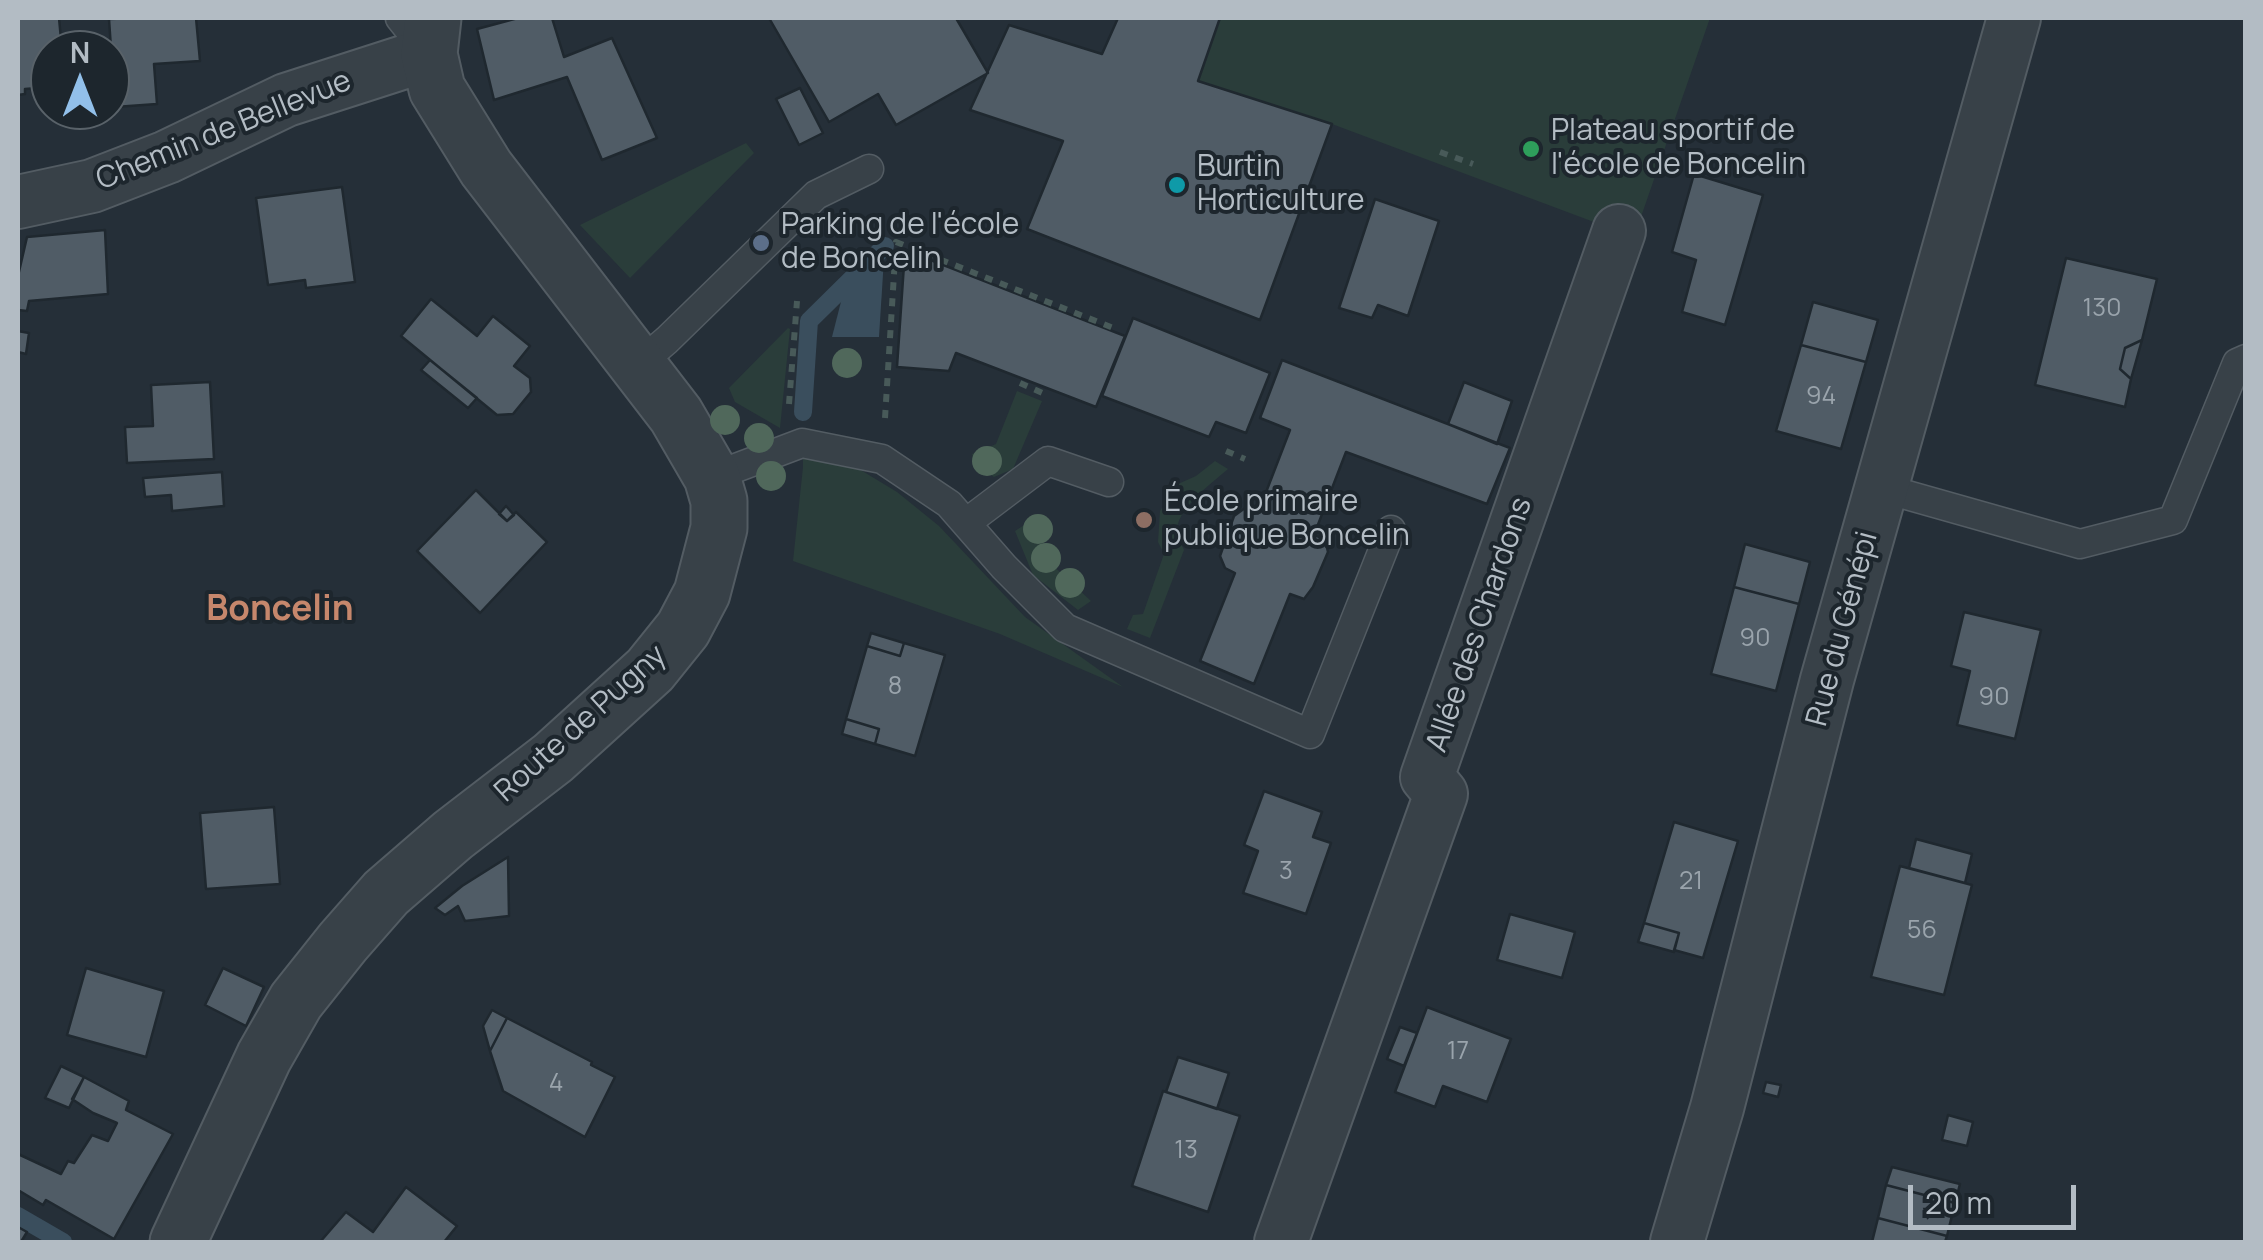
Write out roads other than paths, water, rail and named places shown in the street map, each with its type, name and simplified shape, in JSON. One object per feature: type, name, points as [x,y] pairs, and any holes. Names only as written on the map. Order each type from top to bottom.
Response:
[{"type":"street","name":"Rue du Génépi","points":[[1676,1242],[1717,1108],[1828,680],[2014,18]]},
{"type":"street","name":"Chemin de Bellevue","points":[[18,202],[92,186],[168,157],[421,30]]},
{"type":"street","name":"Route de Pugny","points":[[178,1242],[264,1056],[296,1002],[386,893],[553,758],[650,670],[683,628],[702,593],[720,528],[719,500],[712,477],[676,414],[486,168],[437,88],[421,30]]},
{"type":"street","name":"Allée des Chardons","points":[[1281,1242],[1441,794],[1427,777],[1618,230]]},
{"type":"lane","points":[[639,364],[816,195],[869,169]]},
{"type":"lane","points":[[1882,488],[2080,544],[2172,520],[2237,363],[2246,359]]},
{"type":"lane","points":[[712,477],[802,443],[882,460],[949,504],[1064,628],[1310,734],[1391,530]]},
{"type":"lane","points":[[966,523],[1048,461],[1109,482]]},
{"type":"water","points":[[873,258],[884,258],[879,337],[832,337],[845,286]]},
{"type":"waterway","points":[[803,412],[809,321],[885,246]]},
{"type":"waterway","points":[[18,1216],[63,1242]]},
{"type":"place","name":"Plateau sportif de l'école de Boncelin","points":[[1531,149]]},
{"type":"place","name":"Burtin Horticulture","points":[[1177,185]]},
{"type":"place","name":"Parking de l'école de Boncelin","points":[[761,243]]},
{"type":"place","name":"École primaire publique Boncelin","points":[[1144,520]]},
{"type":"district","name":"Boncelin","points":[[280,610]]}]
